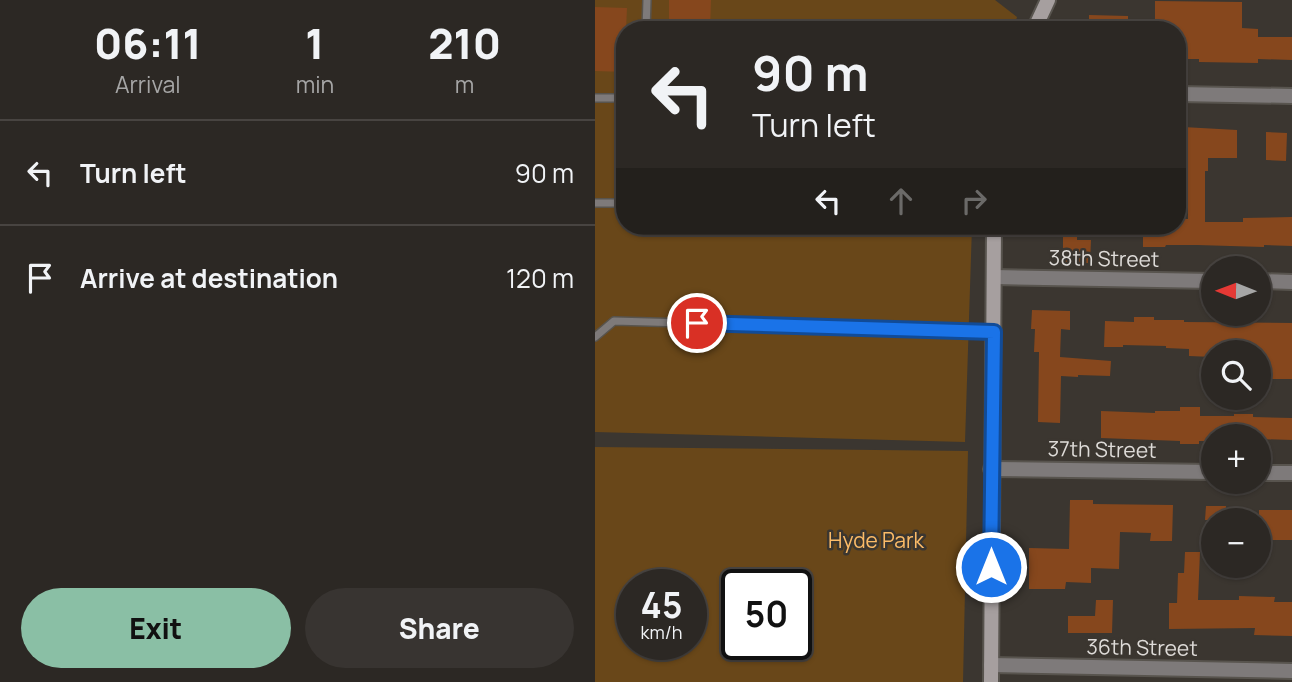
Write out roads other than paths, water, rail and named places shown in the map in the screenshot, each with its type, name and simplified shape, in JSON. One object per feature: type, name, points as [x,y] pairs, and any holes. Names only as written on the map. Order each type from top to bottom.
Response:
[{"type":"main road","points":[[1038,21],[1048,0]]},
{"type":"main road","points":[[991,682],[994,235]]},
{"type":"street","points":[[1186,94],[1292,96]]},
{"type":"street","name":"38th Street","points":[[995,277],[1201,281]]},
{"type":"street","points":[[1271,281],[1292,282]]},
{"type":"street","name":"37th Street","points":[[991,469],[1201,472]]},
{"type":"street","points":[[1271,472],[1292,473]]},
{"type":"street","name":"36th Street","points":[[991,665],[1292,671]]},
{"type":"lane","points":[[646,0],[646,21]]},
{"type":"lane","points":[[595,97],[616,98]]},
{"type":"lane","points":[[595,203],[616,203]]},
{"type":"lane","points":[[595,337],[614,321],[994,332]]},
{"type":"park label","name":"Hyde Park","points":[[876,540]]}]
